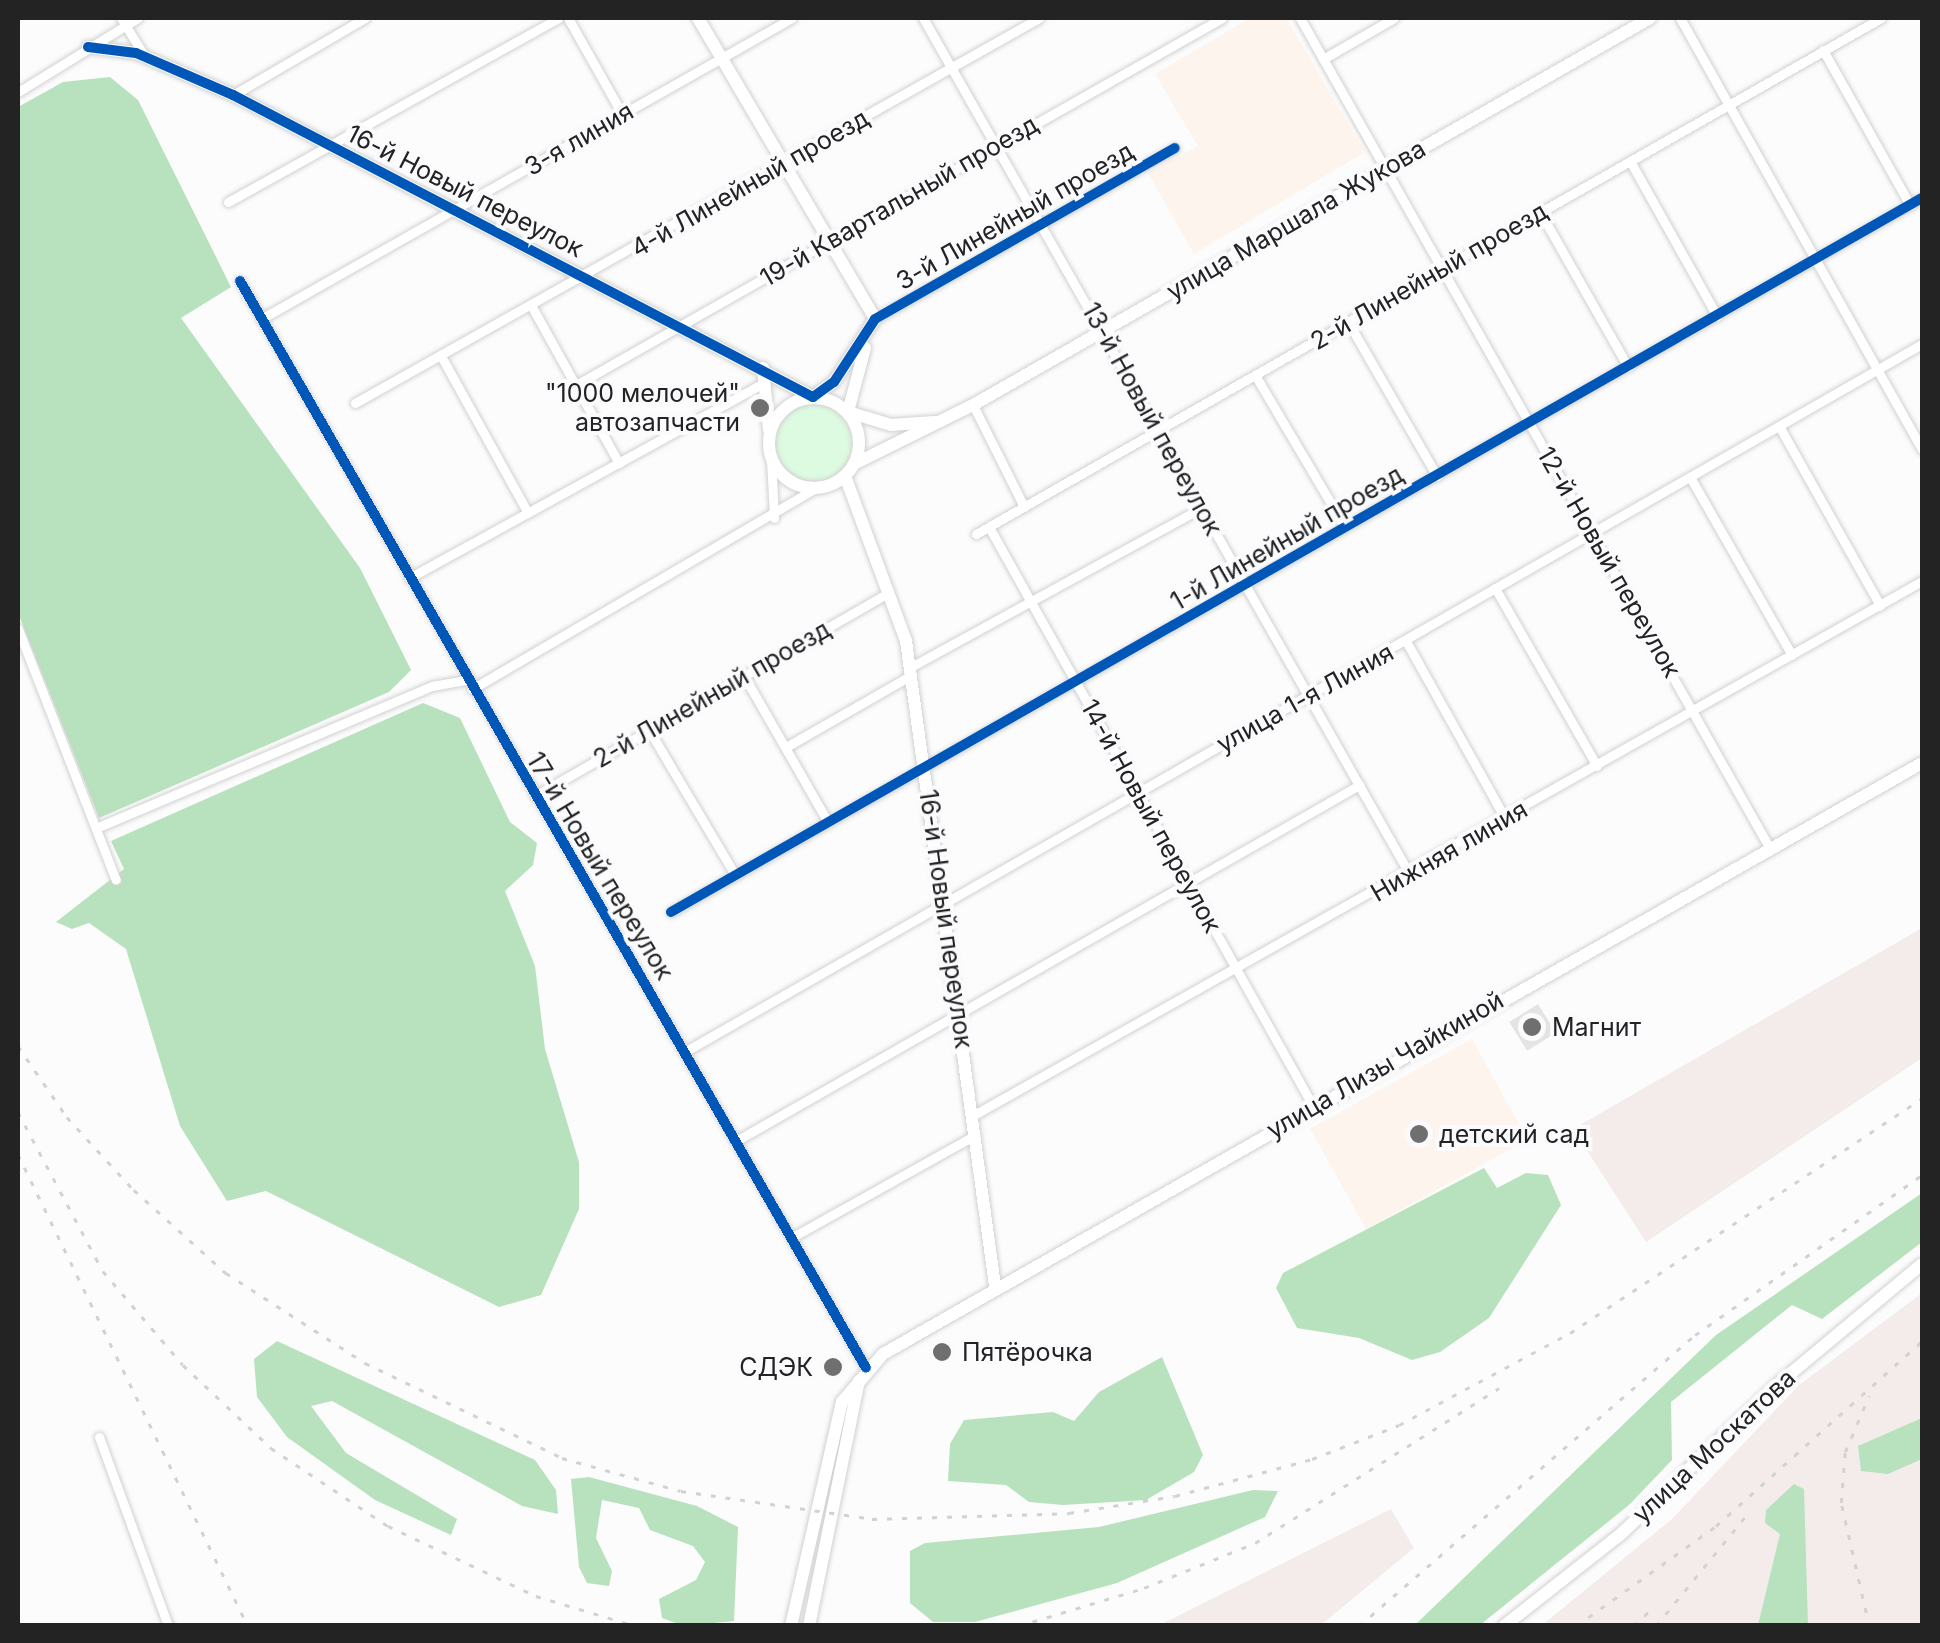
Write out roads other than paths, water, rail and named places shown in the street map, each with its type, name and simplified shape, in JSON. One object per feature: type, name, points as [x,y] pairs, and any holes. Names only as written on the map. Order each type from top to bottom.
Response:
[{"type":"main road","points":[[698,18],[826,243],[875,319],[848,412],[859,438],[854,464],[845,476],[818,488]]},
{"type":"main road","name":"улица Маршала Жукова","points":[[854,464],[973,405],[1650,18]]},
{"type":"main road","name":"16-й Новый переулок","points":[[88,48],[145,57],[232,95],[457,208],[813,397]]},
{"type":"main road","points":[[769,433],[785,407],[813,397],[834,382],[875,319]]},
{"type":"main road","points":[[763,368],[771,458],[786,478],[850,503]]},
{"type":"main road","points":[[813,397],[848,412]]},
{"type":"main road","name":"улица Маршала Жукова","points":[[848,412],[891,424],[942,421]]},
{"type":"main road","name":"16-й Новый переулок","points":[[845,476],[850,503],[890,592],[910,672],[996,1286]]},
{"type":"main road","name":"улица Лизы Чайкиной","points":[[863,1374],[996,1286],[1922,763]]},
{"type":"main road","name":"улица Москатова","points":[[1504,1626],[1622,1532],[1778,1384],[1922,1264]]},
{"type":"main road","points":[[792,1626],[842,1402],[863,1374]]},
{"type":"main road","points":[[809,1626],[863,1374]]},
{"type":"street","points":[[18,92],[124,21],[138,18]]},
{"type":"street","points":[[232,95],[365,18]]},
{"type":"street","points":[[228,202],[558,18]]},
{"type":"street","points":[[568,18],[622,114]]},
{"type":"street","name":"3-я линия","points":[[262,319],[792,18]]},
{"type":"street","name":"13-й Новый переулок","points":[[923,18],[1104,330],[1409,873]]},
{"type":"street","name":"4-й Линейный проезд","points":[[355,403],[587,277],[1039,18]]},
{"type":"street","name":"19-й Квартальный проезд","points":[[576,385],[1222,18]]},
{"type":"street","name":"12-й Новый переулок","points":[[1300,18],[1769,846]]},
{"type":"street","points":[[1323,58],[1394,18]]},
{"type":"street","points":[[1680,18],[1922,450]]},
{"type":"street","name":"2-й Линейный проезд","points":[[976,534],[1881,18]]},
{"type":"street","points":[[124,21],[145,57]]},
{"type":"street","points":[[1824,50],[1910,205]]},
{"type":"street","name":"3-й Линейный проезд","points":[[875,319],[1176,148]]},
{"type":"street","points":[[1630,161],[1717,316]]},
{"type":"street","name":"1-й Линейный проезд","points":[[671,912],[1922,198]]},
{"type":"street","points":[[1540,212],[1628,367]]},
{"type":"street","name":"17-й Новый переулок","points":[[240,281],[469,684],[686,1050],[863,1374]]},
{"type":"street","points":[[532,306],[620,462]]},
{"type":"street","points":[[1348,322],[1437,476]]},
{"type":"street","name":"улица 1-я Линия","points":[[686,1050],[1922,344]]},
{"type":"street","points":[[441,356],[528,513]]},
{"type":"street","points":[[1255,375],[1344,527]]},
{"type":"street","points":[[409,578],[760,385],[765,390]]},
{"type":"street","points":[[973,405],[1024,507]]},
{"type":"street","points":[[1780,426],[1880,605]]},
{"type":"street","points":[[771,458],[774,518]]},
{"type":"street","points":[[1690,477],[1792,655]]},
{"type":"street","points":[[96,828],[432,686],[469,684],[774,518],[818,488]]},
{"type":"street","points":[[786,747],[1031,601],[1201,508]]},
{"type":"street","name":"14-й Новый переулок","points":[[989,527],[1313,1106]]},
{"type":"street","name":"Нижняя линия","points":[[972,1116],[1238,970],[1922,581]]},
{"type":"street","points":[[1495,588],[1598,766]]},
{"type":"street","name":"2-й Линейный проезд","points":[[535,796],[890,592]]},
{"type":"street","points":[[18,629],[116,880]]},
{"type":"street","points":[[1406,641],[1505,818]]},
{"type":"street","points":[[744,676],[828,822]]},
{"type":"street","points":[[649,730],[735,875]]},
{"type":"street","points":[[736,1140],[1359,785]]},
{"type":"street","points":[[791,1238],[975,1135]]},
{"type":"street","points":[[98,1437],[168,1626]]},
{"type":"railway","points":[[18,1046],[67,1117],[134,1190],[226,1273],[365,1363],[562,1458],[681,1491],[872,1519],[1069,1513],[1175,1496],[1312,1459],[1399,1425],[1570,1333],[1922,1098]]},
{"type":"railway","points":[[18,1112],[103,1271],[183,1365],[271,1448],[388,1526],[536,1596],[636,1626]]},
{"type":"railway","points":[[18,1154],[248,1626]]},
{"type":"railway","points":[[1359,1626],[1695,1335],[1922,1175]]},
{"type":"railway","points":[[1576,1626],[1716,1526],[1922,1341]]},
{"type":"railway","points":[[1018,1626],[1144,1588],[1255,1543],[1499,1388]]},
{"type":"railway","points":[[1866,1613],[1841,1503],[1845,1452],[1869,1396]]},
{"type":"railway","points":[[1656,1626],[1745,1517]]},
{"type":"railway","points":[[1633,1626],[1652,1609]]},
{"type":"place","name":"\"1000 мелочей\" автозапчасти","points":[[760,408]]},
{"type":"place","name":"Магнит","points":[[1532,1027]]},
{"type":"place","name":"детский сад","points":[[1419,1134]]},
{"type":"place","name":"Пятёрочка","points":[[942,1352]]},
{"type":"place","name":"СДЭК","points":[[833,1367]]}]
